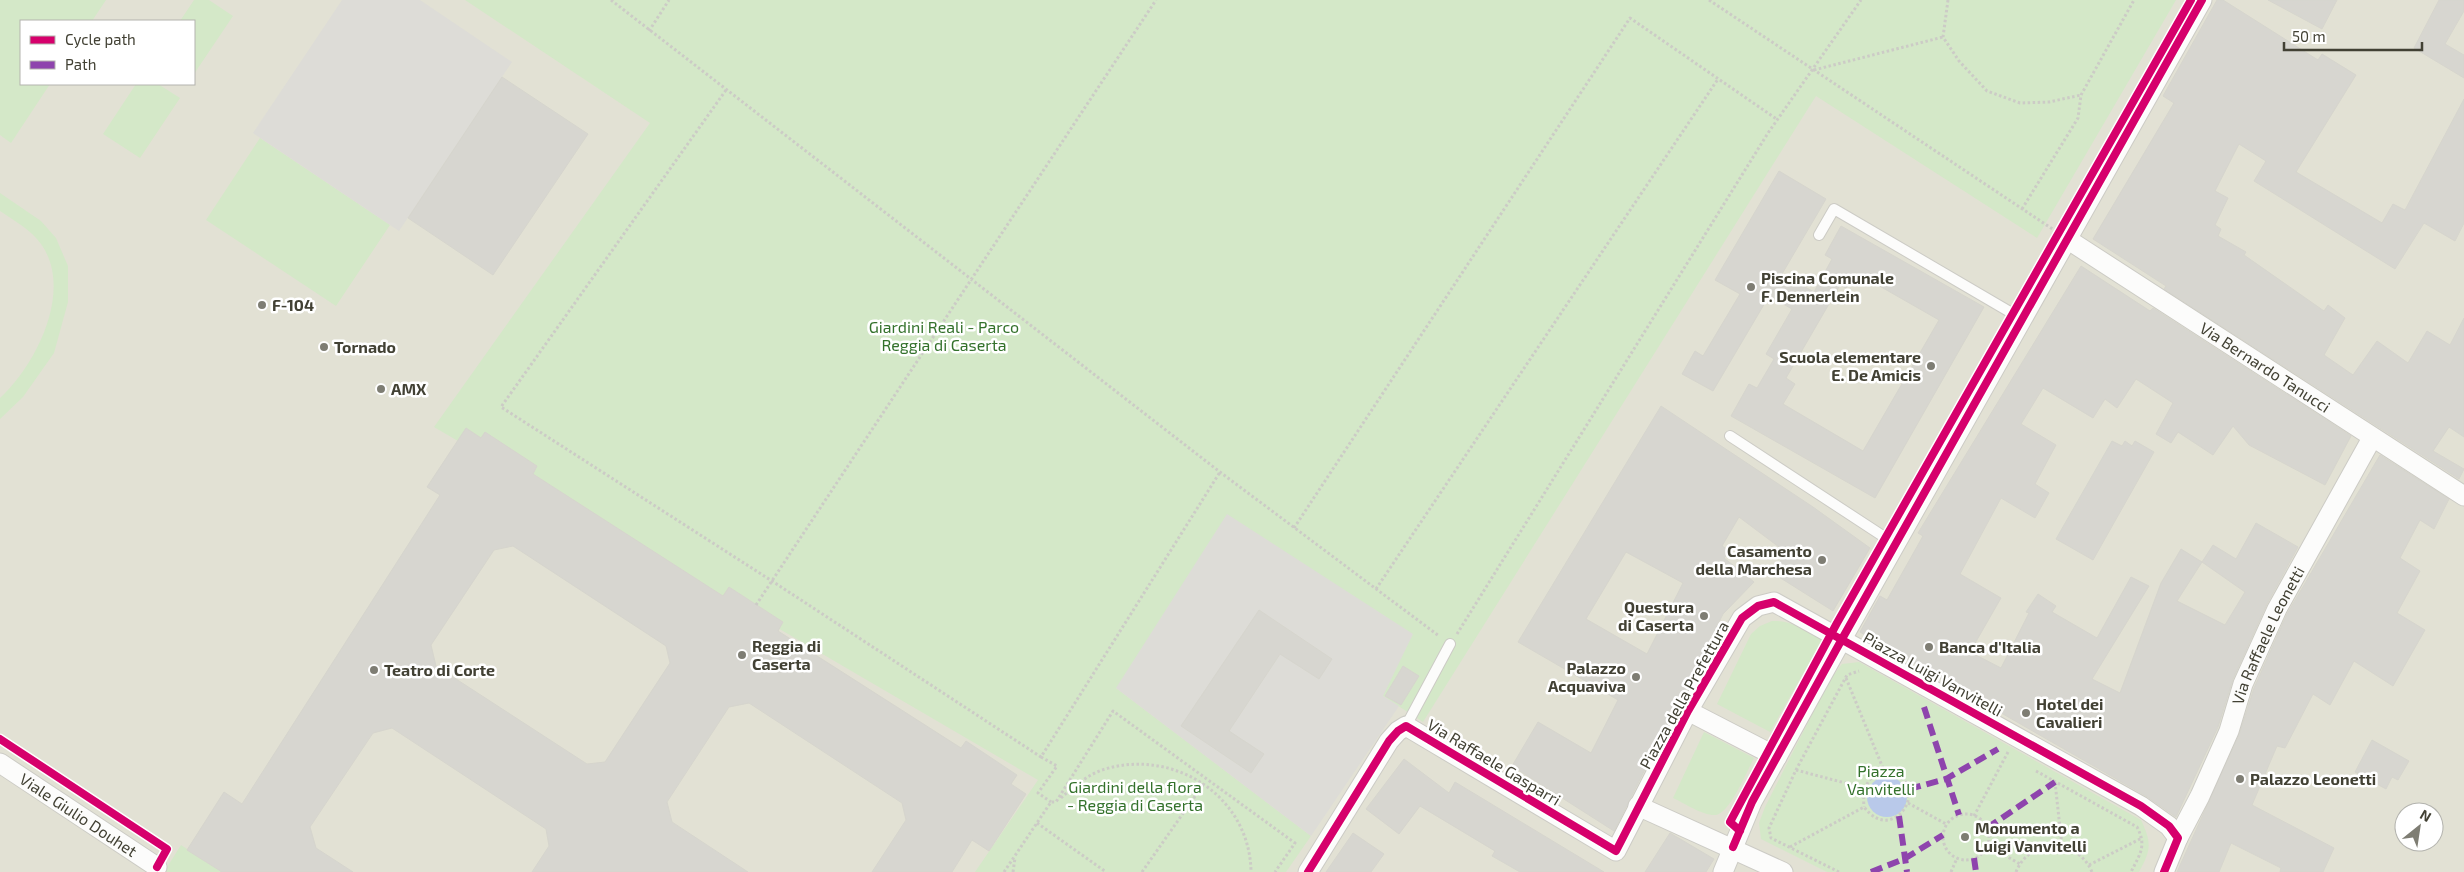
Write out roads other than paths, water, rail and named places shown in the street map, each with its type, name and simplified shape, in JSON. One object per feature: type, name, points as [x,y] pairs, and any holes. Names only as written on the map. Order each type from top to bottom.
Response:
[{"type":"street","points":[[1842,639],[2022,319],[2060,234],[2202,0]]},
{"type":"street","name":"Via Bernardo Tanucci","points":[[2060,234],[2464,496]]},
{"type":"street","name":"Via Raffaele Leonetti","points":[[2178,838],[2229,731],[2243,684],[2277,609],[2372,438]]},
{"type":"street","name":"Piazza della Prefettura","points":[[1638,806],[1688,711],[1742,618],[1758,606],[1774,602],[1842,639]]},
{"type":"street","name":"Piazza Luigi Vanvitelli","points":[[1723,872],[1739,851],[1752,802],[1842,639],[2141,806],[2169,826],[2178,838]]},
{"type":"street","name":"Piazza della Prefettura","points":[[1688,711],[1777,757]]},
{"type":"street","name":"Via Raffaele Gasparri","points":[[1308,872],[1389,741],[1398,731],[1406,726],[1616,850],[1638,806]]},
{"type":"street","name":"Viale Giulio Douhet","points":[[0,763],[158,869]]},
{"type":"street","points":[[1638,806],[1783,872]]},
{"type":"street","points":[[2164,872],[2178,838]]},
{"type":"lane","points":[[1819,236],[1834,209],[2022,319]]},
{"type":"lane","points":[[1730,436],[1895,544]]},
{"type":"lane","points":[[1406,726],[1450,644]]},
{"type":"water","points":[[1887,777],[1901,783],[1907,797],[1901,811],[1887,817],[1873,811],[1867,797],[1873,783]]},
{"type":"place","name":"Piscina Comunale F. Dennerlein","points":[[1751,287]]},
{"type":"place","name":"F-104","points":[[262,305]]},
{"type":"place","name":"Tornado","points":[[324,347]]},
{"type":"place","name":"Scuola elementare E. De Amicis","points":[[1931,366]]},
{"type":"place","name":"AMX","points":[[381,389]]},
{"type":"place","name":"Casamento della Marchesa","points":[[1822,560]]},
{"type":"place","name":"Questura di Caserta","points":[[1704,616]]},
{"type":"place","name":"Banca d'Italia","points":[[1929,647]]},
{"type":"place","name":"Reggia di Caserta","points":[[742,655]]},
{"type":"place","name":"Teatro di Corte","points":[[374,670]]},
{"type":"place","name":"Palazzo Acquaviva","points":[[1636,677]]},
{"type":"place","name":"Hotel dei Cavalieri","points":[[2026,713]]},
{"type":"place","name":"Palazzo Leonetti","points":[[2240,779]]},
{"type":"place","name":"Monumento a Luigi Vanvitelli","points":[[1965,837]]},
{"type":"park label","name":"Giardini Reali - Parco Reggia di Caserta","points":[[944,336]]},
{"type":"park label","name":"Piazza Vanvitelli","points":[[1881,780]]},
{"type":"park label","name":"Giardini della flora - Reggia di Caserta","points":[[1135,796]]}]
